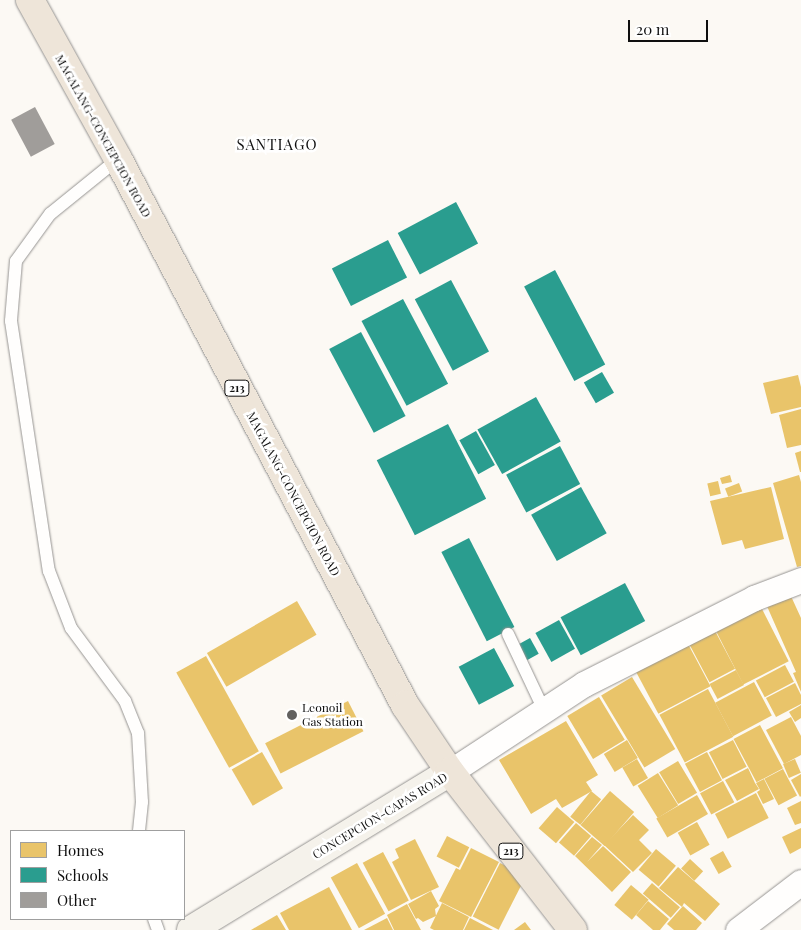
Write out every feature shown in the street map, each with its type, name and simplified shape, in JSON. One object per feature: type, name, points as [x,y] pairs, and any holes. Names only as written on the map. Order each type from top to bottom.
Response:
[{"type":"main road","name":"MAGALANG-CONCEPCION ROAD","points":[[30,0],[118,159],[405,706],[450,772]]},
{"type":"main road","name":"CONCEPCION-CAPAS ROAD","points":[[191,930],[450,772],[573,930]]},
{"type":"street","points":[[450,772],[584,684],[754,598],[801,580]]},
{"type":"street","points":[[738,930],[801,882]]},
{"type":"lane","points":[[118,159],[50,214],[16,261],[11,321],[49,571],[71,628],[125,701],[138,733],[142,802],[139,830]]},
{"type":"lane","points":[[508,634],[544,710]]},
{"type":"building: Homes","points":[[798,375],[801,387],[801,407],[771,414],[763,383]]},
{"type":"building: Homes","points":[[801,409],[801,445],[787,448],[779,415]]},
{"type":"building: Homes","points":[[801,451],[801,472],[800,472],[795,453]]},
{"type":"building: Homes","points":[[730,475],[732,482],[722,484],[720,478]]},
{"type":"building: Homes","points":[[799,475],[801,482],[801,566],[797,567],[773,483]]},
{"type":"building: Homes","points":[[718,481],[721,494],[710,496],[707,483]]},
{"type":"building: Homes","points":[[739,483],[742,491],[728,497],[725,488]]},
{"type":"building: Homes","points":[[771,487],[784,539],[745,549],[742,540],[722,545],[710,501]]},
{"type":"building: Homes","points":[[790,594],[801,618],[801,692],[793,673],[796,672],[766,604]]},
{"type":"building: Homes","points":[[297,601],[316,635],[226,687],[207,653]]},
{"type":"building: Homes","points":[[761,607],[789,661],[743,685],[716,630]]},
{"type":"building: Homes","points":[[714,629],[735,669],[710,682],[688,643]]},
{"type":"building: Homes","points":[[687,642],[710,686],[658,714],[635,670]]},
{"type":"building: Homes","points":[[206,656],[259,751],[229,768],[176,672]]},
{"type":"building: Homes","points":[[785,665],[794,682],[765,697],[756,680]]},
{"type":"building: Homes","points":[[736,670],[744,685],[717,699],[710,684]]},
{"type":"building: Homes","points":[[632,677],[675,749],[644,768],[601,696]]},
{"type":"building: Homes","points":[[754,682],[772,716],[733,736],[715,703]]},
{"type":"building: Homes","points":[[795,683],[801,695],[801,704],[776,717],[766,698]]},
{"type":"building: Homes","points":[[708,689],[733,737],[685,763],[659,715]]},
{"type":"building: Homes","points":[[599,697],[625,740],[593,759],[567,716]]},
{"type":"building: Homes","points":[[348,701],[363,731],[281,774],[265,743]]},
{"type":"building: Homes","points":[[801,705],[801,718],[795,722],[789,712]]},
{"type":"building: Homes","points":[[791,717],[801,736],[801,755],[784,764],[766,730]]},
{"type":"building: Homes","points":[[566,721],[598,775],[586,782],[592,791],[562,808],[556,799],[531,814],[499,760]]},
{"type":"building: Homes","points":[[760,725],[783,768],[757,782],[734,739]]},
{"type":"building: Homes","points":[[627,740],[638,758],[615,772],[604,754]]},
{"type":"building: Homes","points":[[733,740],[747,767],[723,779],[709,752]]},
{"type":"building: Homes","points":[[262,752],[283,788],[253,806],[232,770]]},
{"type":"building: Homes","points":[[707,752],[722,780],[700,792],[685,764]]},
{"type":"building: Homes","points":[[637,759],[648,778],[633,787],[622,768]]},
{"type":"building: Homes","points":[[795,759],[801,773],[789,778],[783,764]]},
{"type":"building: Homes","points":[[678,761],[697,793],[678,804],[659,772]]},
{"type":"building: Homes","points":[[748,768],[759,789],[737,801],[725,780]]},
{"type":"building: Homes","points":[[783,769],[797,795],[779,805],[764,779]]},
{"type":"building: Homes","points":[[658,773],[678,805],[658,818],[638,786]]},
{"type":"building: Homes","points":[[801,774],[801,796],[800,797],[791,780]]},
{"type":"building: Homes","points":[[764,779],[774,799],[763,804],[757,792],[760,790],[756,783]]},
{"type":"building: Homes","points":[[723,781],[734,802],[711,814],[700,793]]},
{"type":"building: Homes","points":[[591,791],[601,799],[580,825],[570,817]]},
{"type":"building: Homes","points":[[610,791],[634,812],[605,846],[580,825]]},
{"type":"building: Homes","points":[[756,793],[769,818],[728,839],[715,814]]},
{"type":"building: Homes","points":[[697,795],[708,814],[667,838],[656,818]]},
{"type":"building: Homes","points":[[801,801],[801,823],[795,825],[787,808]]},
{"type":"building: Homes","points":[[557,807],[574,822],[556,843],[539,828]]},
{"type":"building: Homes","points":[[633,815],[649,830],[639,840],[652,853],[633,872],[604,845]]},
{"type":"building: Homes","points":[[697,822],[710,845],[690,855],[678,833]]},
{"type":"building: Homes","points":[[576,823],[591,836],[574,856],[559,843]]},
{"type":"building: Homes","points":[[801,828],[801,848],[790,854],[782,837]]},
{"type":"building: Homes","points":[[447,836],[469,847],[459,868],[437,856]]},
{"type":"building: Homes","points":[[592,837],[602,845],[587,862],[603,846],[631,872],[612,892],[575,856]]},
{"type":"building: Homes","points":[[415,839],[439,887],[411,900],[392,862],[399,858],[395,849]]},
{"type":"building: Homes","points":[[471,848],[499,862],[471,917],[439,901],[456,868],[460,870]]},
{"type":"building: Homes","points":[[656,849],[676,866],[659,886],[639,870]]},
{"type":"building: Homes","points":[[723,851],[732,867],[719,874],[710,858]]},
{"type":"building: Homes","points":[[383,852],[409,901],[389,911],[363,863]]},
{"type":"building: Homes","points":[[690,859],[703,871],[694,881],[681,869]]},
{"type":"building: Homes","points":[[357,863],[385,914],[359,928],[331,878]]},
{"type":"building: Homes","points":[[500,863],[526,876],[499,930],[473,916]]},
{"type":"building: Homes","points":[[678,867],[720,904],[705,921],[684,903],[682,907],[659,888]]},
{"type":"building: Homes","points":[[652,883],[680,907],[671,918],[643,894]]},
{"type":"building: Homes","points":[[631,885],[649,900],[632,920],[614,905]]},
{"type":"building: Homes","points":[[329,887],[352,930],[289,930],[280,913]]},
{"type":"building: Homes","points":[[431,891],[439,906],[435,909],[436,916],[423,922],[418,918],[416,919],[408,904]]},
{"type":"building: Homes","points":[[648,901],[669,919],[660,930],[653,930],[636,915]]},
{"type":"building: Homes","points":[[442,903],[469,917],[463,930],[434,930],[430,928]]},
{"type":"building: Homes","points":[[407,904],[421,930],[394,930],[387,915]]},
{"type":"building: Homes","points":[[683,906],[702,923],[696,930],[674,930],[667,924]]},
{"type":"building: Homes","points":[[277,915],[286,930],[251,930]]},
{"type":"building: Homes","points":[[387,918],[393,930],[364,930]]},
{"type":"building: Homes","points":[[470,918],[493,930],[464,930]]},
{"type":"building: Homes","points":[[525,922],[531,930],[514,930]]},
{"type":"building: Schools","points":[[456,202],[478,243],[420,274],[398,233]]},
{"type":"building: Schools","points":[[388,240],[407,277],[351,306],[332,269]]},
{"type":"building: Schools","points":[[555,270],[605,364],[574,381],[524,286]]},
{"type":"building: Schools","points":[[451,280],[489,352],[453,371],[415,299]]},
{"type":"building: Schools","points":[[403,299],[448,384],[407,406],[362,321]]},
{"type":"building: Schools","points":[[361,332],[406,416],[374,433],[329,349]]},
{"type":"building: Schools","points":[[602,372],[614,393],[596,403],[584,382]]},
{"type":"building: Schools","points":[[536,397],[561,442],[502,474],[477,429]]},
{"type":"building: Schools","points":[[448,424],[486,499],[415,535],[377,460]]},
{"type":"building: Schools","points":[[476,431],[495,465],[478,474],[459,440]]},
{"type":"building: Schools","points":[[560,446],[580,484],[526,513],[506,475]]},
{"type":"building: Schools","points":[[581,487],[607,533],[557,561],[531,515]]},
{"type":"building: Schools","points":[[469,538],[514,627],[487,641],[441,552]]},
{"type":"building: Schools","points":[[625,583],[645,621],[581,655],[561,617]]},
{"type":"building: Schools","points":[[559,620],[575,649],[551,662],[535,633]]},
{"type":"building: Schools","points":[[530,638],[539,654],[526,661],[518,645]]},
{"type":"building: Schools","points":[[494,648],[514,686],[479,705],[459,667]]},
{"type":"building: Other","points":[[35,107],[55,144],[31,157],[11,120]]},
{"type":"place","name":"Leonoil Gas Station","points":[[292,715]]},
{"type":"district","name":"SANTIAGO","points":[[277,145]]}]
